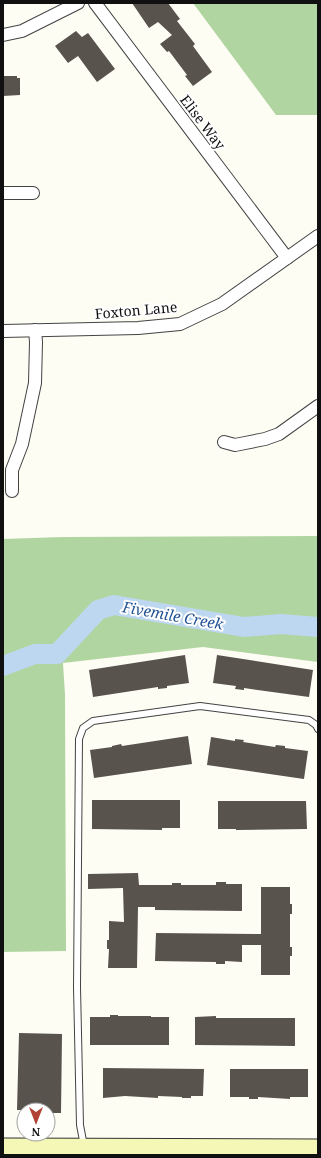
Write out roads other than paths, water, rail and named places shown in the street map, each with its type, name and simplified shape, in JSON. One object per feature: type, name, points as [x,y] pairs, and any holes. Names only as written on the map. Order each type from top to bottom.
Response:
[{"type":"main road","points":[[3,1146],[85,1152],[318,1148]]},
{"type":"street","points":[[3,35],[22,31],[78,3]]},
{"type":"street","name":"Elise Way","points":[[95,3],[287,258]]},
{"type":"street","points":[[3,193],[33,193]]},
{"type":"street","name":"Foxton Lane","points":[[3,331],[138,328],[180,324],[222,304],[318,236]]},
{"type":"street","points":[[12,491],[12,470],[22,444],[35,383],[35,330]]},
{"type":"street","points":[[224,442],[235,445],[265,439],[279,434],[318,406]]},
{"type":"lane","points":[[85,1152],[80,1125],[77,987],[79,739],[83,728],[92,721],[200,706],[309,720],[316,725],[318,729]]},
{"type":"waterway","name":"Fivemile Creek","points":[[3,666],[35,654],[57,654],[98,610],[114,605],[244,627],[281,624],[318,627]]}]
